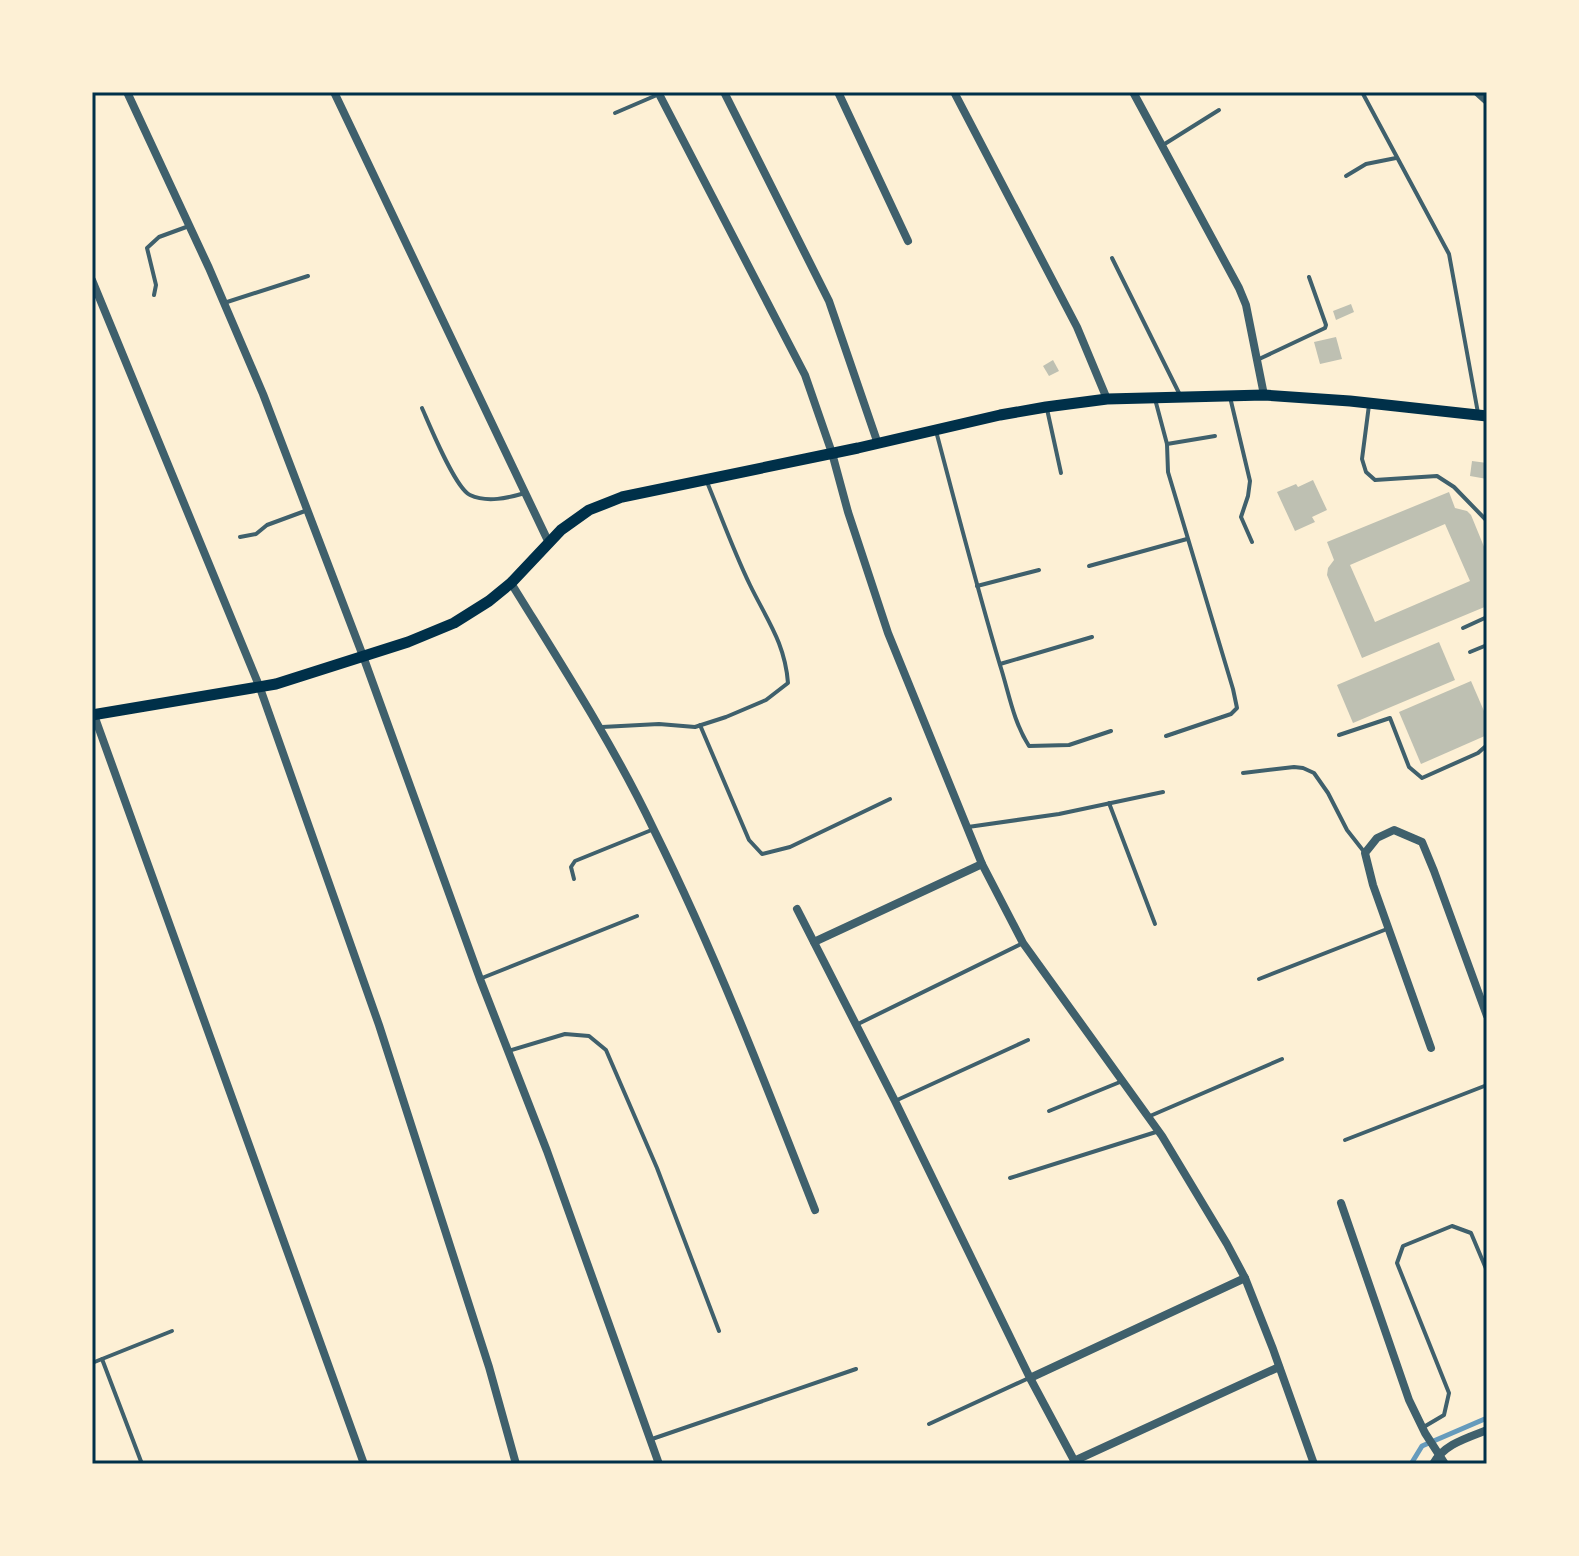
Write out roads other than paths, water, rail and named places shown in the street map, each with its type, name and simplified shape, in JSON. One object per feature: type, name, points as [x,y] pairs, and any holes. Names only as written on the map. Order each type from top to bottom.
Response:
[{"type":"main road","points":[[93,715],[260,688],[408,642],[454,623],[489,601],[511,583],[561,530],[589,510],[622,497],[936,429],[1046,407],[1107,399],[1230,395],[1370,402],[1483,416]]},
{"type":"street","points":[[127,92],[224,303],[308,510],[480,979],[547,1151],[659,1464]]},
{"type":"street","points":[[334,92],[549,543]]},
{"type":"street","points":[[724,92],[829,301],[878,444]]},
{"type":"street","points":[[838,92],[908,241]]},
{"type":"street","points":[[954,92],[1077,327],[1107,399]]},
{"type":"street","points":[[1133,92],[1239,288],[1246,305],[1264,395]]},
{"type":"street","points":[[1477,92],[1487,101]]},
{"type":"street","points":[[659,93],[805,375],[888,633],[982,864],[1023,943],[1158,1131],[1227,1244],[1245,1278],[1314,1464]]},
{"type":"street","points":[[92,280],[260,688],[379,1025],[484,1352],[516,1464]]},
{"type":"street","points":[[511,583],[600,727],[654,829],[736,1011],[815,1210]]},
{"type":"street","points":[[93,715],[364,1464]]},
{"type":"street","points":[[1431,1048],[1373,885],[1365,853],[1377,838],[1394,830],[1422,842],[1487,1016]]},
{"type":"street","points":[[814,942],[982,864]]},
{"type":"street","points":[[797,909],[1030,1378],[1075,1462],[1279,1367]]},
{"type":"street","points":[[1341,1203],[1409,1400],[1445,1464]]},
{"type":"street","points":[[1030,1378],[1245,1278]]},
{"type":"street","points":[[1433,1464],[1437,1452],[1487,1430]]},
{"type":"lane","points":[[1362,92],[1449,254],[1483,416]]},
{"type":"lane","points":[[615,113],[659,93]]},
{"type":"lane","points":[[1161,147],[1219,110]]},
{"type":"lane","points":[[1346,176],[1366,164],[1396,158]]},
{"type":"lane","points":[[154,295],[156,285],[147,248],[159,237],[189,226]]},
{"type":"lane","points":[[1112,258],[1181,398]]},
{"type":"lane","points":[[224,303],[308,276]]},
{"type":"lane","points":[[1257,360],[1325,328],[1309,277]]},
{"type":"lane","points":[[1230,395],[1250,481],[1241,517],[1252,542]]},
{"type":"lane","points":[[1154,397],[1167,444],[1168,472],[1237,708],[1231,714],[1166,736]]},
{"type":"lane","points":[[1370,402],[1362,459],[1366,472],[1375,480],[1437,476],[1454,487],[1487,521]]},
{"type":"lane","points":[[1046,407],[1061,473]]},
{"type":"lane","points":[[422,408],[458,483],[468,494],[504,499],[525,493]]},
{"type":"lane","points":[[936,429],[1018,729],[1029,746],[1069,745],[1111,731]]},
{"type":"lane","points":[[1167,444],[1215,436]]},
{"type":"lane","points":[[600,727],[659,724],[695,727],[766,700],[788,683],[786,662],[772,624],[751,586],[706,480]]},
{"type":"lane","points":[[240,537],[256,534],[267,525],[308,510]]},
{"type":"lane","points":[[1089,566],[1188,539]]},
{"type":"lane","points":[[977,586],[1039,570]]},
{"type":"lane","points":[[1463,628],[1487,617]]},
{"type":"lane","points":[[1000,664],[1092,637]]},
{"type":"lane","points":[[1470,652],[1487,645]]},
{"type":"lane","points":[[1339,735],[1390,718],[1409,767],[1422,778],[1478,753],[1487,745]]},
{"type":"lane","points":[[700,725],[749,840],[762,854],[790,847],[890,799]]},
{"type":"lane","points":[[1243,773],[1294,767],[1314,773],[1347,830],[1365,853]]},
{"type":"lane","points":[[966,827],[1059,814],[1163,792]]},
{"type":"lane","points":[[1109,803],[1155,924]]},
{"type":"lane","points":[[574,879],[571,867],[575,861],[654,829]]},
{"type":"lane","points":[[480,979],[637,916]]},
{"type":"lane","points":[[1259,979],[1388,928]]},
{"type":"lane","points":[[856,1025],[1023,943]]},
{"type":"lane","points":[[508,1051],[565,1034],[589,1036],[606,1050],[657,1168],[719,1331]]},
{"type":"lane","points":[[895,1101],[1028,1040]]},
{"type":"lane","points":[[1148,1117],[1282,1059]]},
{"type":"lane","points":[[1049,1111],[1122,1081]]},
{"type":"lane","points":[[1345,1140],[1487,1085]]},
{"type":"lane","points":[[1010,1178],[1158,1131]]},
{"type":"lane","points":[[1424,1430],[1444,1415],[1449,1393],[1397,1263],[1403,1246],[1452,1226],[1471,1233],[1487,1271]]},
{"type":"lane","points":[[92,1363],[172,1331]]},
{"type":"lane","points":[[102,1359],[142,1464]]},
{"type":"lane","points":[[650,1439],[856,1369]]},
{"type":"lane","points":[[929,1424],[1030,1378]]},
{"type":"waterway","points":[[1411,1464],[1422,1446],[1487,1418]]}]
